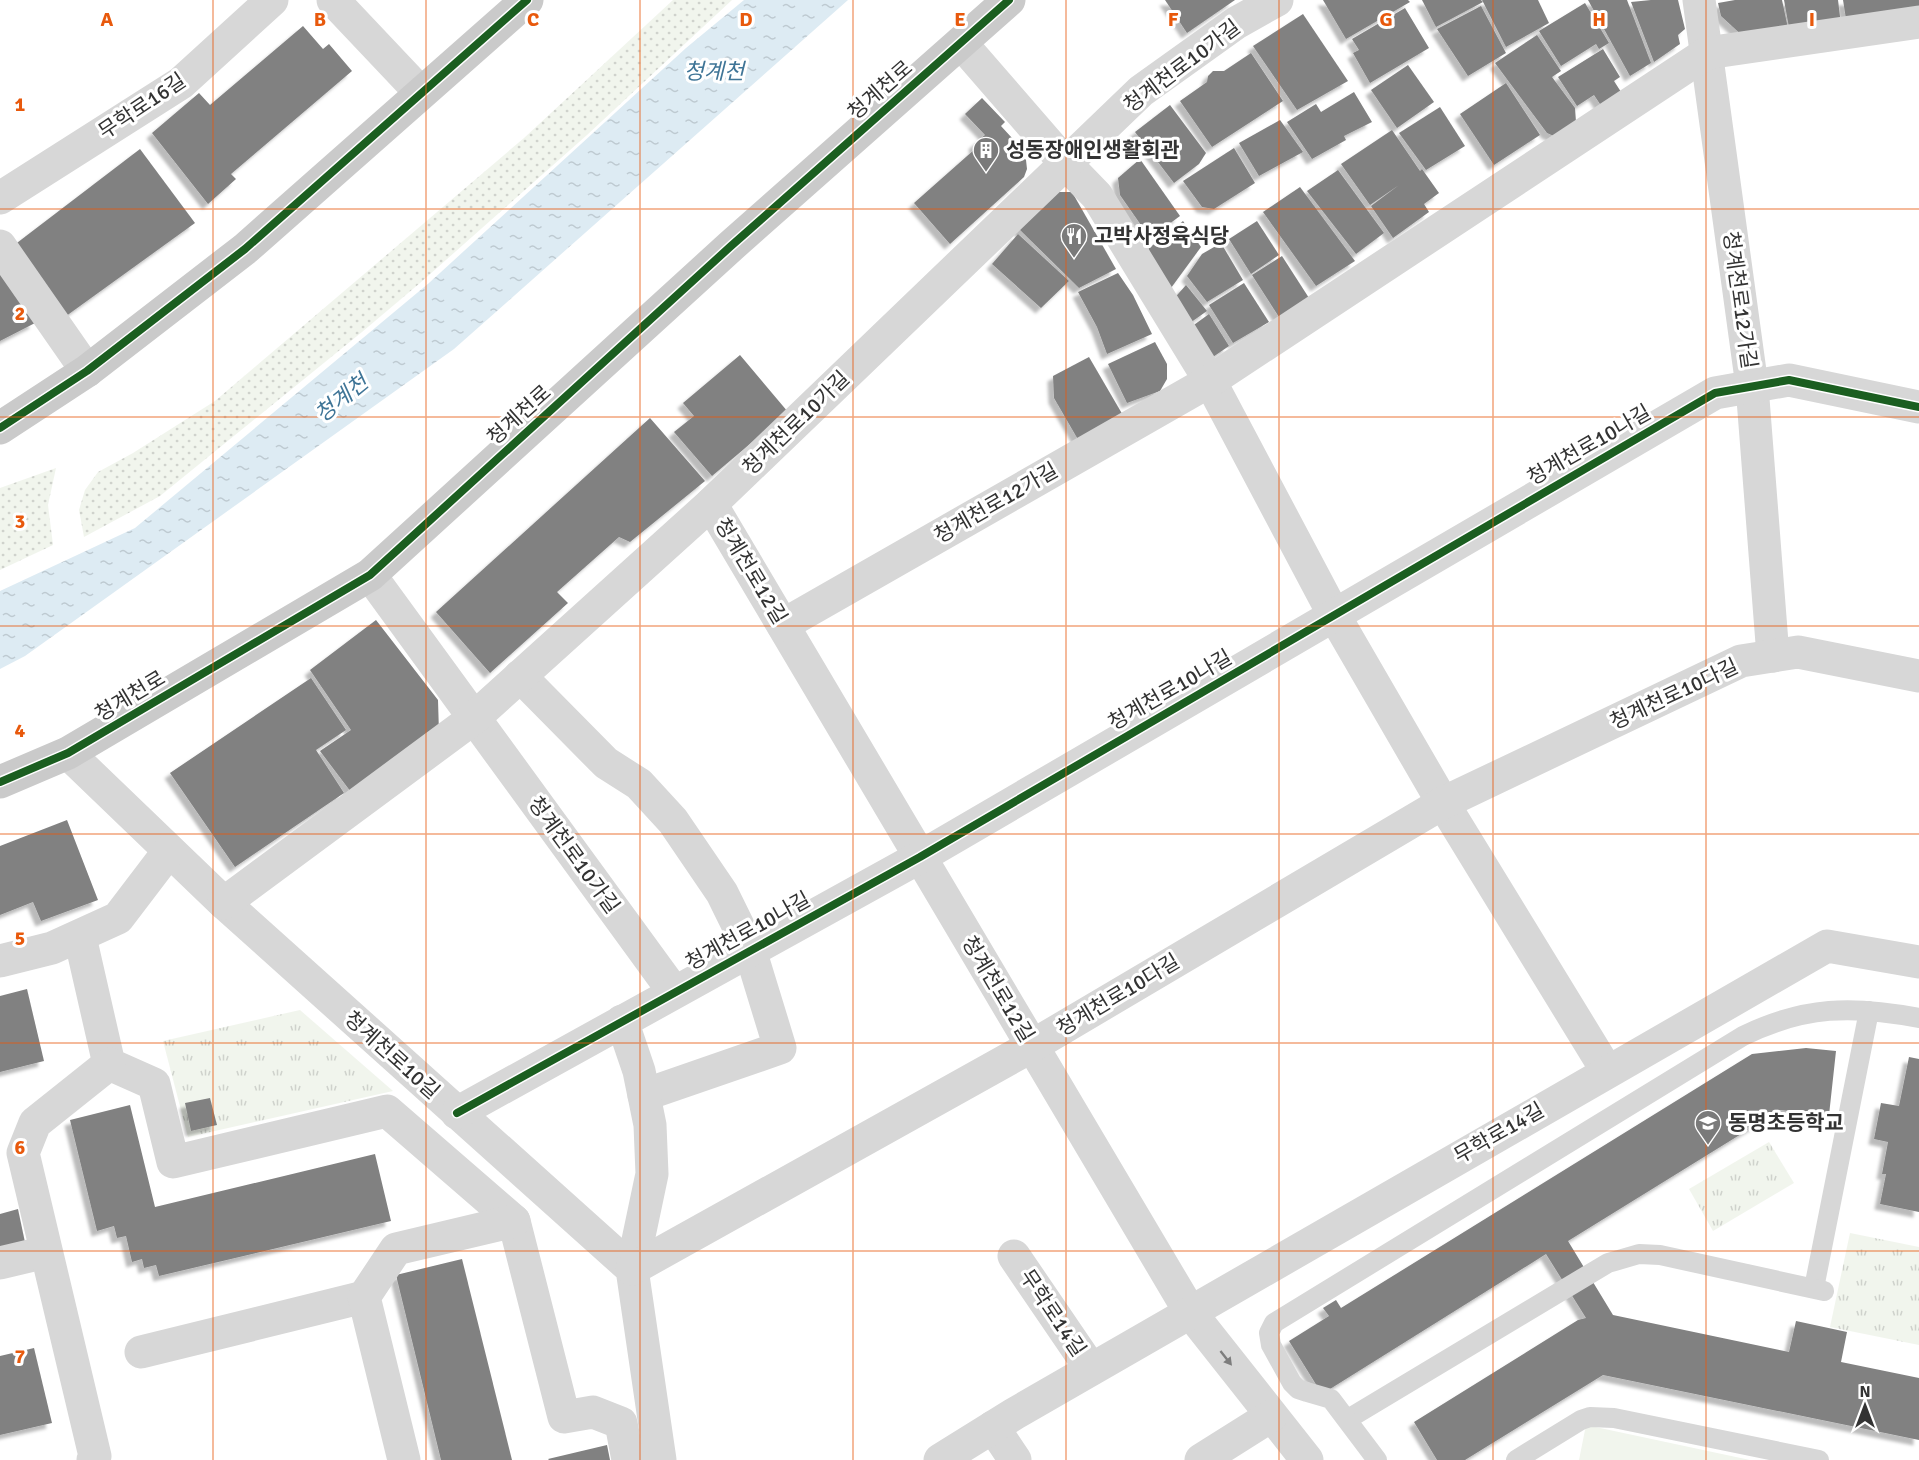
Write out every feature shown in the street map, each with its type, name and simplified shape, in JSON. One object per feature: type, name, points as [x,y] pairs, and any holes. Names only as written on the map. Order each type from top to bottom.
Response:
[{"type":"main road","points":[[0,428],[87,371],[245,249],[526,0]]},
{"type":"main road","name":"청계천로","points":[[0,782],[68,753],[370,575],[722,254],[1009,0]]},
{"type":"street","name":"무학로16길","points":[[0,198],[181,83],[272,0]]},
{"type":"street","points":[[333,0],[421,93]]},
{"type":"street","name":"청계천로10가길","points":[[224,903],[474,718],[711,504],[1141,92],[1236,23],[1277,0]]},
{"type":"street","name":"청계천로12가길","points":[[1699,0],[1752,386],[1773,656]]},
{"type":"street","name":"청계천로12가길","points":[[783,625],[1210,381],[1707,53],[1919,22]]},
{"type":"street","points":[[961,43],[1066,164],[1097,196],[1210,381],[1334,615],[1443,803],[1607,1071]]},
{"type":"street","points":[[0,246],[87,371]]},
{"type":"street","name":"청계천로10나길","points":[[457,1113],[920,857],[1714,393],[1789,380],[1919,407]]},
{"type":"street","name":"청계천로12길","points":[[711,504],[1190,1312],[1307,1460]]},
{"type":"street","points":[[370,575],[474,718]]},
{"type":"street","name":"청계천로10다길","points":[[632,1269],[1032,1046],[1443,803],[1741,661],[1798,652],[1919,676]]},
{"type":"street","points":[[520,676],[606,763],[639,784],[673,821],[722,893],[750,950]]},
{"type":"street","name":"청계천로10가길","points":[[474,718],[674,992]]},
{"type":"street","name":"청계천로10길","points":[[68,753],[224,903],[632,1269]]},
{"type":"street","points":[[0,961],[52,948],[118,918],[169,851]]},
{"type":"street","points":[[80,937],[109,1064]]},
{"type":"street","name":"무학로14길","points":[[940,1460],[1091,1369],[1827,946],[1919,962]]},
{"type":"street","name":"청계천로10나길","points":[[644,1095],[780,1047],[750,950]]},
{"type":"street","points":[[622,1021],[639,1071],[650,1125],[652,1174],[632,1269],[660,1460]]},
{"type":"street","points":[[93,1460],[95,1456],[46,1252],[11,1156],[35,1123],[109,1064]]},
{"type":"street","points":[[109,1064],[154,1084],[173,1162],[387,1112],[514,1221],[564,1417],[593,1412],[621,1423],[628,1460]]},
{"type":"street","points":[[141,1352],[364,1297],[396,1249],[514,1221]]},
{"type":"street","points":[[0,1263],[46,1252]]},
{"type":"street","name":"무학로14길","points":[[1014,1256],[1091,1369]]},
{"type":"street","points":[[364,1297],[402,1460]]},
{"type":"street","points":[[1201,1460],[1271,1416]]},
{"type":"street","points":[[993,1427],[1015,1460]]},
{"type":"lane","points":[[1377,1460],[1331,1399],[1298,1389],[1292,1383],[1271,1345],[1269,1333],[1274,1323],[1743,1036],[1765,1025],[1807,1012],[1829,1009],[1890,1012],[1919,1018]]},
{"type":"lane","points":[[1348,1419],[1608,1263],[1627,1256],[1660,1255],[1819,1289],[1869,1011]]},
{"type":"lane","points":[[1515,1460],[1581,1420],[1590,1417],[1604,1417],[1820,1460]]},
{"type":"green space","points":[[673,0],[732,0],[587,135],[362,332],[160,496],[84,537],[79,510],[85,490],[98,472],[133,453],[215,401],[524,138]]},
{"type":"green space","points":[[56,468],[48,505],[53,545],[0,570],[0,488]]},
{"type":"green space","points":[[300,1010],[393,1091],[188,1137],[163,1041]]},
{"type":"green space","points":[[1769,1142],[1794,1183],[1713,1231],[1689,1189]]},
{"type":"green space","points":[[1850,1233],[1919,1247],[1919,1345],[1830,1327]]},
{"type":"green space","points":[[1586,1425],[1750,1460],[1579,1460]]},
{"type":"water","name":"청계천","points":[[744,0],[848,0],[454,349],[25,656],[0,669],[0,591],[135,528],[429,283],[686,48]]},
{"type":"building","points":[[1165,0],[1235,0],[1187,33]]},
{"type":"building","points":[[1323,0],[1408,0],[1410,2],[1346,39]]},
{"type":"building","points":[[1422,0],[1481,0],[1483,2],[1436,27]]},
{"type":"building","points":[[1482,0],[1538,0],[1549,23],[1506,47]]},
{"type":"building","points":[[1588,0],[1627,0],[1651,63],[1630,76]]},
{"type":"building","points":[[1678,0],[1685,29],[1678,35],[1680,44],[1654,62],[1631,2]]},
{"type":"building","points":[[1735,0],[1782,0],[1789,33],[1746,39],[1721,16],[1718,3]]},
{"type":"building","points":[[1784,0],[1838,0],[1841,25],[1790,33]]},
{"type":"building","points":[[1843,0],[1919,0],[1919,8],[1846,19]]},
{"type":"building","points":[[1585,3],[1609,43],[1599,49],[1596,44],[1561,66],[1539,31]]},
{"type":"building","points":[[1481,6],[1506,53],[1468,76],[1437,29]]},
{"type":"building","points":[[1405,8],[1429,48],[1370,83],[1353,53],[1359,50],[1352,39]]},
{"type":"building","points":[[1303,14],[1348,81],[1297,110],[1253,46]]},
{"type":"building","points":[[303,26],[323,49],[329,44],[352,71],[231,174],[236,179],[208,204],[152,133],[199,93],[210,105]]},
{"type":"building","points":[[1537,35],[1561,71],[1552,77],[1575,108],[1576,122],[1556,137],[1547,133],[1495,63]]},
{"type":"building","points":[[1603,49],[1620,77],[1614,81],[1623,95],[1602,107],[1594,95],[1577,106],[1558,77]]},
{"type":"building","points":[[1251,53],[1283,101],[1212,147],[1180,101],[1207,82],[1208,76],[1213,71],[1224,71]]},
{"type":"building","points":[[1408,65],[1434,102],[1397,128],[1371,90]]},
{"type":"building","points":[[1506,83],[1540,135],[1494,165],[1460,114]]},
{"type":"building","points":[[1354,92],[1372,122],[1344,136],[1346,140],[1312,159],[1287,122],[1316,104],[1321,112]]},
{"type":"building","name":"성동장애인생활회관","points":[[982,98],[1005,122],[1001,126],[1012,138],[1014,147],[1026,160],[1027,169],[1024,177],[950,244],[914,203],[975,149],[974,144],[985,135],[965,114]]},
{"type":"building","points":[[1170,105],[1206,153],[1199,164],[1174,183],[1135,132]]},
{"type":"building","points":[[1440,107],[1465,146],[1426,170],[1399,133]]},
{"type":"building","points":[[1280,120],[1303,152],[1259,176],[1239,143]]},
{"type":"building","points":[[1392,130],[1420,171],[1422,169],[1439,193],[1424,204],[1429,212],[1393,238],[1371,206],[1399,185],[1370,205],[1341,164]]},
{"type":"building","points":[[1234,148],[1255,183],[1214,209],[1202,207],[1183,181]]},
{"type":"building","points":[[140,149],[195,223],[62,319],[9,249]]},
{"type":"building","points":[[1140,159],[1180,216],[1150,238],[1120,195],[1118,178]]},
{"type":"building","points":[[1338,170],[1384,233],[1356,254],[1307,191]]},
{"type":"building","points":[[1300,187],[1355,261],[1316,286],[1263,212]]},
{"type":"building","points":[[1051,192],[1072,192],[1116,269],[1079,288],[1018,228]]},
{"type":"building","points":[[1183,221],[1201,247],[1171,288],[1148,249]]},
{"type":"building","points":[[1257,221],[1279,255],[1251,274],[1229,239]]},
{"type":"building","points":[[1018,234],[1069,281],[1041,308],[992,264]]},
{"type":"building","points":[[1221,243],[1243,280],[1207,302],[1187,276],[1202,254]]},
{"type":"building","points":[[1282,256],[1309,298],[1279,317],[1252,275]]},
{"type":"building","points":[[0,263],[35,323],[0,341]]},
{"type":"building","points":[[1118,273],[1133,295],[1152,334],[1107,354],[1097,327],[1078,292]]},
{"type":"building","points":[[1244,283],[1269,322],[1233,343],[1209,305]]},
{"type":"building","points":[[1186,285],[1207,311],[1187,325],[1171,302]]},
{"type":"building","points":[[1209,314],[1229,346],[1207,361],[1187,330]]},
{"type":"building","points":[[1155,342],[1167,364],[1167,379],[1160,391],[1127,403],[1108,364]]},
{"type":"building","points":[[740,355],[788,412],[712,476],[674,432],[694,416],[683,403]]},
{"type":"building","points":[[1089,357],[1124,417],[1080,443],[1054,398],[1053,376]]},
{"type":"building","points":[[650,418],[705,481],[630,542],[619,537],[557,592],[568,603],[490,673],[436,612]]},
{"type":"building","points":[[376,620],[438,700],[439,733],[351,792],[320,751],[351,730],[310,670]]},
{"type":"building","points":[[311,678],[346,730],[316,750],[344,793],[235,867],[170,773]]},
{"type":"building","points":[[67,820],[98,900],[41,921],[33,902],[0,915],[0,846]]},
{"type":"building","points":[[27,989],[44,1061],[0,1072],[0,996]]},
{"type":"building","points":[[1806,1048],[1836,1051],[1829,1115],[1780,1110],[1568,1241],[1613,1315],[1789,1352],[1796,1321],[1847,1332],[1841,1362],[1919,1378],[1919,1440],[1603,1375],[1465,1460],[1437,1460],[1414,1422],[1578,1320],[1586,1318],[1546,1254],[1322,1394],[1289,1341],[1329,1316],[1323,1308],[1336,1300],[1341,1308],[1752,1054]]},
{"type":"building","points":[[1909,1057],[1919,1059],[1919,1212],[1880,1204],[1886,1174],[1882,1174],[1888,1142],[1874,1139],[1881,1103],[1899,1106]]},
{"type":"building","points":[[210,1098],[217,1125],[191,1131],[185,1103]]},
{"type":"building","points":[[130,1105],[155,1207],[375,1154],[391,1221],[159,1276],[156,1265],[144,1268],[142,1259],[132,1262],[126,1236],[117,1238],[114,1226],[97,1231],[70,1120]]},
{"type":"building","points":[[18,1209],[26,1247],[0,1253],[0,1214]]},
{"type":"building","points":[[462,1259],[512,1460],[441,1460],[396,1275]]},
{"type":"building","points":[[34,1348],[52,1423],[0,1435],[0,1356]]},
{"type":"building","points":[[607,1445],[610,1460],[548,1459]]},
{"type":"cycle path","points":[[0,428],[87,371],[245,249],[527,0]]},
{"type":"cycle path","points":[[0,782],[68,753],[370,575],[731,246],[1009,0]]},
{"type":"cycle path","points":[[457,1113],[920,857],[1715,393],[1789,380],[1919,407]]},
{"type":"place","name":"성동장애인생활회관","points":[[986,173]]},
{"type":"place","name":"고박사정육식당","points":[[1074,259]]},
{"type":"place","name":"동명초등학교","points":[[1708,1146]]}]
